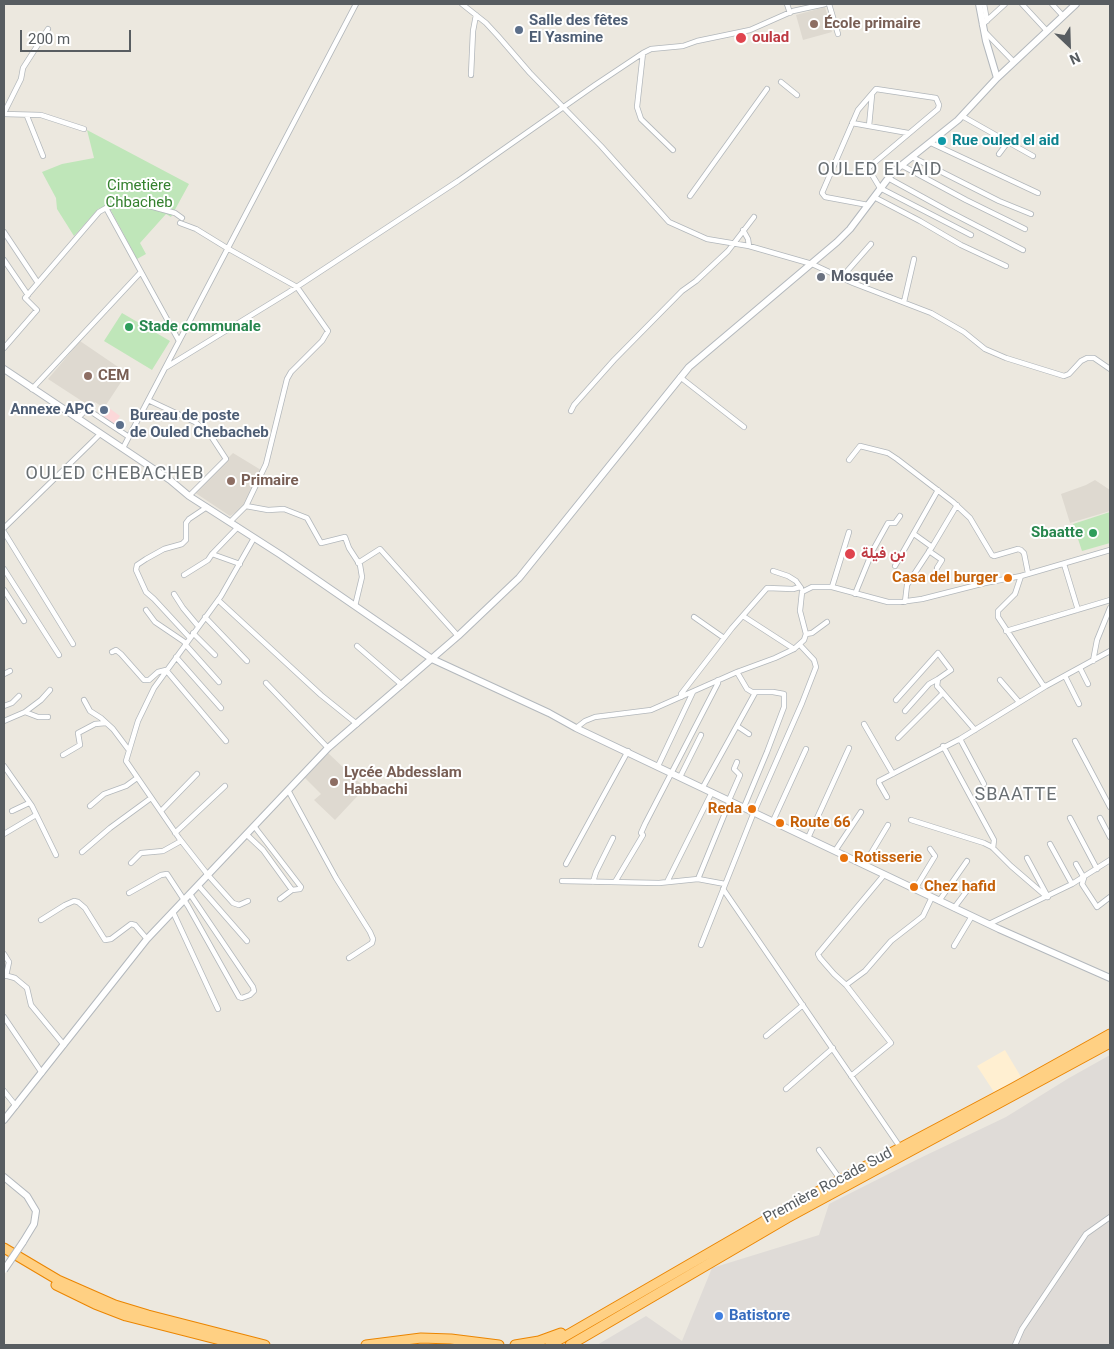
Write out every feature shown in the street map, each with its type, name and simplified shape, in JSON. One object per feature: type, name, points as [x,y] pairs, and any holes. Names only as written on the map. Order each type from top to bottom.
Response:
[{"type":"highway","name":"Première Rocade Sud","points":[[550,1345],[840,1179],[1013,1088],[1110,1034]]},
{"type":"highway","name":"Première Rocade Sud","points":[[570,1345],[787,1218],[1110,1043]]},
{"type":"highway","points":[[4,1248],[58,1280],[114,1305],[265,1345]]},
{"type":"highway","points":[[4,1255],[95,1304],[143,1321],[240,1345]]},
{"type":"highway","points":[[515,1345],[540,1341],[590,1322]]},
{"type":"highway","points":[[366,1345],[421,1338],[451,1339],[499,1345]]},
{"type":"street","points":[[123,448],[226,248],[356,4]]},
{"type":"street","points":[[462,4],[476,14],[498,36],[669,222],[707,238],[749,246],[812,264],[931,313],[964,332],[985,349],[1006,358],[1064,376],[1069,374],[1080,361],[1087,358],[1094,358],[1110,369]]},
{"type":"street","points":[[787,4],[790,13]]},
{"type":"street","points":[[165,368],[297,286],[458,181],[594,85],[643,53],[651,49],[683,46],[697,41],[750,30],[790,13],[825,4]]},
{"type":"street","points":[[829,4],[838,34]]},
{"type":"street","points":[[978,4],[997,78]]},
{"type":"street","points":[[984,4],[984,26],[1014,62]]},
{"type":"street","points":[[984,26],[1005,4]]},
{"type":"street","points":[[1022,4],[1047,31]]},
{"type":"street","points":[[1052,4],[1063,16]]},
{"type":"street","points":[[4,1120],[147,939],[328,748],[458,636],[519,578],[680,378],[700,356],[847,233],[880,188],[901,165],[931,143],[962,116],[997,78],[1076,4]]},
{"type":"street","points":[[471,75],[473,30],[476,14]]},
{"type":"street","points":[[48,29],[22,68],[21,79],[4,114],[41,115],[84,129]]},
{"type":"street","points":[[643,53],[637,108],[641,118],[673,150]]},
{"type":"street","points":[[781,82],[797,95]]},
{"type":"street","points":[[690,196],[767,88]]},
{"type":"street","points":[[868,205],[824,197],[822,193],[858,110],[876,89],[936,98],[939,104],[938,109],[868,168],[880,188],[971,235]]},
{"type":"street","points":[[869,126],[872,94]]},
{"type":"street","points":[[27,116],[43,156]]},
{"type":"street","points":[[962,116],[1033,156]]},
{"type":"street","points":[[852,123],[908,133]]},
{"type":"street","points":[[999,154],[1008,142]]},
{"type":"street","points":[[931,143],[1038,193]]},
{"type":"street","points":[[912,156],[999,201],[1031,214]]},
{"type":"street","points":[[901,165],[1024,229]]},
{"type":"street","points":[[888,178],[948,212],[1023,250]]},
{"type":"street","points":[[874,197],[961,245],[1006,266]]},
{"type":"street","points":[[4,348],[37,310],[25,298],[99,212],[121,203],[142,204],[175,213],[181,221],[196,228],[226,248],[297,286],[328,331],[313,352],[291,372],[287,379],[266,464],[246,506],[230,522]]},
{"type":"street","points":[[106,208],[179,341]]},
{"type":"street","points":[[571,411],[574,405],[614,360],[682,291],[696,281],[728,251],[754,217]]},
{"type":"street","points":[[743,230],[748,239],[749,246]]},
{"type":"street","points":[[4,232],[38,283]]},
{"type":"street","points":[[842,277],[871,244]]},
{"type":"street","points":[[904,302],[914,259]]},
{"type":"street","points":[[4,260],[28,295]]},
{"type":"street","points":[[32,389],[140,273]]},
{"type":"street","points":[[4,369],[432,659],[549,713],[576,728],[628,751],[954,908],[1110,978]]},
{"type":"street","points":[[680,378],[744,427]]},
{"type":"street","points":[[148,400],[195,422],[210,436],[226,459],[190,496]]},
{"type":"street","points":[[77,419],[86,410],[90,411],[129,437]]},
{"type":"street","points":[[4,528],[100,434]]},
{"type":"street","points":[[849,460],[860,446],[888,454],[897,459],[938,490],[970,518],[992,555],[1021,550],[1024,553],[1028,574]]},
{"type":"street","points":[[895,566],[938,490]]},
{"type":"street","points":[[246,506],[268,510],[284,510],[307,518],[321,543],[345,536],[348,548],[358,563],[362,577],[355,606]]},
{"type":"street","points":[[905,602],[907,585],[957,506]]},
{"type":"street","points":[[190,638],[146,592],[136,570],[138,565],[146,558],[164,549],[182,544],[186,540],[186,523],[207,507]]},
{"type":"street","points":[[855,594],[873,550],[888,523],[894,523],[900,516]]},
{"type":"street","points":[[184,575],[208,560],[238,527]]},
{"type":"street","points":[[4,532],[73,644]]},
{"type":"street","points":[[832,587],[849,532]]},
{"type":"street","points":[[914,534],[942,560],[938,568]]},
{"type":"street","points":[[248,901],[238,905],[233,903],[208,875],[175,833],[126,761],[128,749],[144,708],[166,670],[218,600],[254,538]]},
{"type":"street","points":[[358,563],[380,549],[458,636]]},
{"type":"street","points":[[681,697],[681,694],[724,638],[767,588],[801,590],[814,587],[832,587],[888,602],[905,602],[922,600],[985,583],[1021,576],[1110,550]]},
{"type":"street","points":[[212,554],[240,564]]},
{"type":"street","points":[[1064,564],[1078,610]]},
{"type":"street","points":[[4,569],[59,656]]},
{"type":"street","points":[[576,728],[585,721],[595,717],[644,712],[737,672],[775,658],[800,645],[806,634],[800,611],[801,590],[796,581],[773,571]]},
{"type":"street","points":[[1021,576],[1015,594],[998,610],[998,616],[1043,685],[1046,686]]},
{"type":"street","points":[[4,590],[24,621]]},
{"type":"street","points":[[174,594],[198,626]]},
{"type":"street","points":[[218,600],[321,696],[357,724]]},
{"type":"street","points":[[1006,631],[1110,600]]},
{"type":"street","points":[[1093,661],[1097,640],[1110,608]]},
{"type":"street","points":[[146,610],[155,622],[185,643],[219,682]]},
{"type":"street","points":[[743,616],[794,649]]},
{"type":"street","points":[[205,617],[246,661]]},
{"type":"street","points":[[694,617],[724,638]]},
{"type":"street","points":[[806,634],[812,633],[827,622]]},
{"type":"street","points":[[193,633],[214,655]]},
{"type":"street","points":[[701,946],[754,812],[816,667],[814,660],[800,645]]},
{"type":"street","points":[[356,646],[402,685]]},
{"type":"street","points":[[112,652],[118,651],[144,680],[149,680],[158,672],[166,670]]},
{"type":"street","points":[[887,797],[879,782],[943,746],[960,739],[1046,686],[1110,651]]},
{"type":"street","points":[[896,700],[938,653],[951,670],[929,684],[905,711]]},
{"type":"street","points":[[176,657],[221,708]]},
{"type":"street","points":[[1080,668],[1088,684]]},
{"type":"street","points":[[166,670],[226,741]]},
{"type":"street","points":[[4,674],[10,671]]},
{"type":"street","points":[[737,672],[747,689],[756,693],[772,692],[784,694],[784,708],[744,807]]},
{"type":"street","points":[[1065,676],[1079,704]]},
{"type":"street","points":[[938,679],[937,686],[975,730]]},
{"type":"street","points":[[615,882],[643,835],[641,833],[718,680]]},
{"type":"street","points":[[1000,680],[1019,702]]},
{"type":"street","points":[[266,683],[328,748]]},
{"type":"street","points":[[4,720],[26,712],[50,690]]},
{"type":"street","points":[[658,766],[693,692]]},
{"type":"street","points":[[898,738],[943,692]]},
{"type":"street","points":[[703,787],[756,693]]},
{"type":"street","points":[[4,706],[12,703],[19,696]]},
{"type":"street","points":[[84,700],[90,711],[113,729],[128,749]]},
{"type":"street","points":[[26,712],[38,717],[48,717]]},
{"type":"street","points":[[63,755],[80,744],[78,733],[95,724],[106,722]]},
{"type":"street","points":[[864,724],[893,774]]},
{"type":"street","points":[[737,726],[749,734]]},
{"type":"street","points":[[680,776],[701,735]]},
{"type":"street","points":[[960,739],[984,784]]},
{"type":"street","points":[[1075,740],[1110,807]]},
{"type":"street","points":[[943,746],[994,840],[993,848]]},
{"type":"street","points":[[808,838],[849,748]]},
{"type":"street","points":[[773,821],[806,749]]},
{"type":"street","points":[[566,864],[628,751]]},
{"type":"street","points":[[698,879],[740,775],[734,769],[737,762]]},
{"type":"street","points":[[4,766],[32,806],[56,855]]},
{"type":"street","points":[[161,811],[197,774]]},
{"type":"street","points":[[90,806],[104,794],[126,786],[137,778]]},
{"type":"street","points":[[175,833],[225,786]]},
{"type":"street","points":[[288,790],[336,878],[373,939],[372,943],[349,958]]},
{"type":"street","points":[[667,882],[712,792]]},
{"type":"street","points":[[82,852],[110,828],[151,798]]},
{"type":"street","points":[[12,811],[29,803]]},
{"type":"street","points":[[835,851],[861,812]]},
{"type":"street","points":[[4,834],[36,815]]},
{"type":"street","points":[[1070,818],[1097,869]]},
{"type":"street","points":[[1100,818],[1110,837]]},
{"type":"street","points":[[911,820],[984,843],[993,848],[1048,897]]},
{"type":"street","points":[[864,865],[888,825]]},
{"type":"street","points":[[254,826],[300,887],[300,889],[292,890],[280,899]]},
{"type":"street","points":[[246,834],[263,850],[292,890]]},
{"type":"street","points":[[592,882],[613,838]]},
{"type":"street","points":[[131,863],[141,853],[163,851],[181,841]]},
{"type":"street","points":[[1050,844],[1072,884]]},
{"type":"street","points":[[915,889],[935,856],[930,850]]},
{"type":"street","points":[[1026,858],[1048,897]]},
{"type":"street","points":[[989,924],[1084,878],[1110,860]]},
{"type":"street","points":[[940,901],[967,861]]},
{"type":"street","points":[[1076,864],[1084,878],[1082,884],[1096,907],[1110,897]]},
{"type":"street","points":[[129,893],[161,875],[167,874],[184,900],[239,997],[242,998],[250,995],[254,992],[253,987],[190,894]]},
{"type":"street","points":[[851,1076],[892,1043],[846,985],[834,974],[818,954],[884,875]]},
{"type":"street","points":[[562,881],[667,882],[698,879],[724,886],[900,1147]]},
{"type":"street","points":[[954,908],[972,884]]},
{"type":"street","points":[[198,885],[247,941]]},
{"type":"street","points":[[846,985],[865,971],[891,942],[922,916],[932,897]]},
{"type":"street","points":[[41,920],[74,901],[85,908],[105,940],[109,940],[131,924],[135,925],[147,939]]},
{"type":"street","points":[[173,912],[218,1009]]},
{"type":"street","points":[[954,946],[972,916]]},
{"type":"street","points":[[4,954],[10,962],[5,976],[15,978],[27,988],[31,1005],[64,1045]]},
{"type":"street","points":[[766,1036],[803,1005]]},
{"type":"street","points":[[4,1017],[42,1073]]},
{"type":"street","points":[[786,1089],[833,1048]]},
{"type":"street","points":[[4,1091],[16,1106]]},
{"type":"street","points":[[819,1150],[840,1179]]},
{"type":"street","points":[[4,1176],[27,1196],[36,1211],[34,1224],[4,1271]]},
{"type":"street","points":[[1014,1345],[1022,1329],[1086,1234],[1110,1217]]},
{"type":"shaded area","name":"École primaire","points":[[825,7],[832,32],[803,40],[796,15]]},
{"type":"shaded area","name":"CEM","points":[[80,341],[127,373],[104,408],[95,402],[91,407],[48,379]]},
{"type":"shaded area","points":[[109,408],[120,416],[113,426],[102,418]]},
{"type":"shaded area","name":"Primaire","points":[[233,453],[261,470],[246,506],[230,516],[194,492]]},
{"type":"shaded area","points":[[1095,480],[1110,490],[1110,511],[1070,523],[1061,494]]},
{"type":"shaded area","name":"Lycée Abdesslam Habbachi","points":[[327,752],[365,788],[335,820],[314,800],[321,794],[303,776]]},
{"type":"shaded area","points":[[1005,1050],[1021,1077],[994,1092],[977,1066]]},
{"type":"shaded area","points":[[1110,1055],[1110,1345],[597,1345],[646,1316],[682,1341],[712,1268],[819,1235],[829,1204],[1006,1117]]},
{"type":"green space","name":"Cimetière Chbacheb","points":[[87,130],[189,184],[171,217],[166,214],[140,243],[146,254],[137,259],[108,205],[98,209],[74,236],[57,209],[56,198],[42,172],[62,164],[94,158]]},
{"type":"green space","name":"Stade communale","points":[[122,313],[170,341],[152,370],[104,341]]},
{"type":"green space","name":"Sbaatte","points":[[1110,512],[1110,543],[1082,551],[1073,524]]},
{"type":"place","name":"École primaire","points":[[814,24]]},
{"type":"place","name":"Salle des fêtes El Yasmine","points":[[519,30]]},
{"type":"place","name":"oulad","points":[[741,38]]},
{"type":"place","name":"Rue ouled el aid","points":[[942,141]]},
{"type":"place","name":"Mosquée","points":[[821,277]]},
{"type":"place","name":"Stade communale","points":[[129,327]]},
{"type":"place","name":"CEM","points":[[88,376]]},
{"type":"place","name":"Annexe APC","points":[[104,410]]},
{"type":"place","name":"Bureau de poste de Ouled Chebacheb","points":[[120,425]]},
{"type":"place","name":"Primaire","points":[[231,481]]},
{"type":"place","name":"Sbaatte","points":[[1093,533]]},
{"type":"place","name":"بن فيلة","points":[[850,554]]},
{"type":"place","name":"Casa del burger","points":[[1008,578]]},
{"type":"place","name":"Lycée Abdesslam Habbachi","points":[[334,782]]},
{"type":"place","name":"Reda","points":[[752,809]]},
{"type":"place","name":"Route 66","points":[[780,823]]},
{"type":"place","name":"Rotisserie","points":[[844,858]]},
{"type":"place","name":"Chez hafid","points":[[914,887]]},
{"type":"place","name":"Batistore","points":[[719,1316]]},
{"type":"district","name":"OULED EL AID","points":[[880,170]]},
{"type":"district","name":"OULED CHEBACHEB","points":[[115,474]]},
{"type":"district","name":"SBAATTE","points":[[1016,795]]}]
